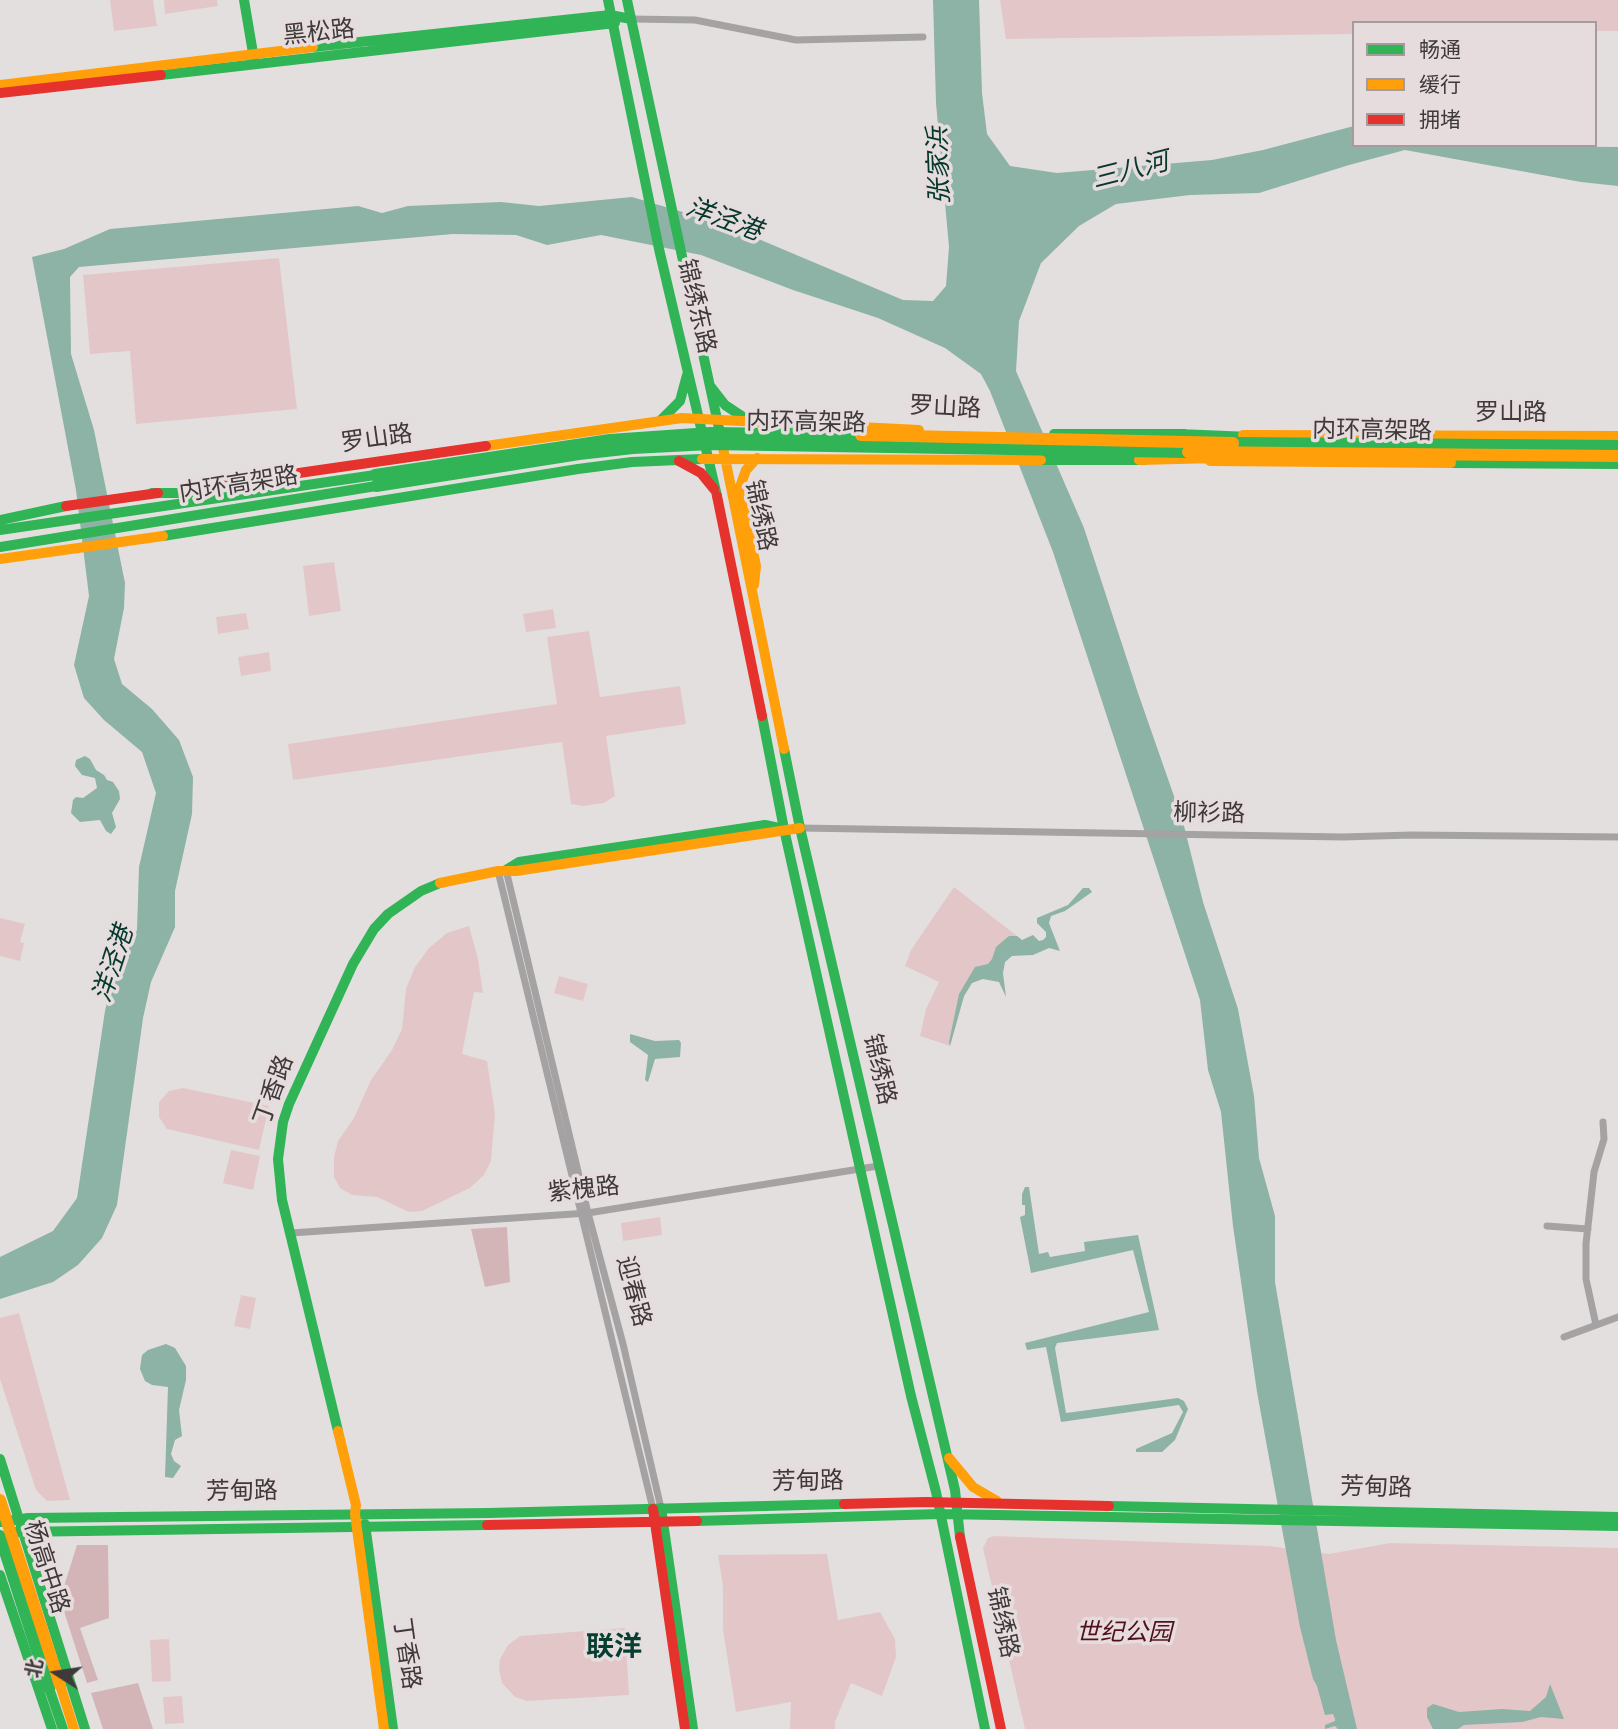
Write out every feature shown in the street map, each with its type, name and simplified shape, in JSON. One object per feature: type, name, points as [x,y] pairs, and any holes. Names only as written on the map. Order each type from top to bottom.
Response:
[{"type":"main road","points":[[246,0],[255,56]]},
{"type":"main road","name":"锦绣东路","points":[[608,0],[659,249],[709,458]]},
{"type":"main road","name":"锦绣东路","points":[[627,0],[636,19],[667,198],[716,419]]},
{"type":"main road","points":[[0,85],[611,19],[636,19]]},
{"type":"main road","name":"黑松路","points":[[0,93],[255,56]]},
{"type":"main road","points":[[661,420],[680,401],[688,372]]},
{"type":"main road","points":[[708,385],[725,405],[749,421]]},
{"type":"main road","name":"罗山路","points":[[66,506],[661,420],[699,418],[986,433],[1618,436]]},
{"type":"main road","name":"锦绣路","points":[[716,419],[800,828],[946,1451],[1001,1729]]},
{"type":"main road","points":[[1179,434],[1295,439],[1418,449]]},
{"type":"main road","name":"内环高架路","points":[[0,530],[252,492],[375,480],[633,448],[710,444],[1418,449],[1618,446]]},
{"type":"main road","points":[[1139,460],[1244,458],[1418,449]]},
{"type":"main road","name":"内环高架路","points":[[1418,449],[1618,456]]},
{"type":"main road","name":"罗山路","points":[[72,543],[163,536],[579,469],[632,462],[709,458],[1618,464]]},
{"type":"main road","name":"锦绣路","points":[[709,458],[784,829],[911,1396],[939,1508],[985,1729]]},
{"type":"main road","points":[[753,600],[756,566],[740,486],[746,470],[757,458]]},
{"type":"main road","points":[[680,461],[701,473],[717,493]]},
{"type":"main road","name":"内环高架路","points":[[0,547],[72,543],[159,522],[375,480]]},
{"type":"main road","points":[[152,493],[252,492]]},
{"type":"main road","points":[[0,514],[66,506]]},
{"type":"main road","points":[[0,520],[66,506]]},
{"type":"main road","points":[[0,559],[72,543]]},
{"type":"main road","name":"丁香路","points":[[384,1729],[359,1511],[279,1179],[278,1160],[283,1122],[289,1104],[363,946],[388,914],[421,891],[454,879],[502,871],[519,862],[765,825],[784,829],[800,828]]},
{"type":"main road","points":[[946,1451],[959,1472],[974,1487],[1002,1503]]},
{"type":"main road","name":"杨高中路","points":[[0,1459],[85,1729]]},
{"type":"main road","name":"杨高中路","points":[[0,1500],[55,1686],[63,1729]]},
{"type":"main road","name":"芳甸路","points":[[956,1508],[1002,1503],[1618,1526]]},
{"type":"main road","name":"芳甸路","points":[[0,1522],[23,1530],[361,1528],[659,1522],[939,1508]]},
{"type":"main road","name":"芳甸路","points":[[0,1534],[23,1530],[359,1511],[956,1508],[1270,1514]]},
{"type":"main road","name":"迎春路","points":[[657,1509],[693,1729]]},
{"type":"main road","name":"芳甸路","points":[[1327,1516],[1618,1517]]},
{"type":"main road","name":"迎春路","points":[[659,1522],[685,1729]]},
{"type":"main road","name":"丁香路","points":[[361,1528],[393,1729]]},
{"type":"main road","name":"杨高中路","points":[[0,1534],[55,1686],[74,1729]]},
{"type":"main road","name":"杨高中路","points":[[0,1575],[52,1729]]},
{"type":"street","points":[[636,19],[695,20],[796,40],[923,37]]},
{"type":"street","name":"柳衫路","points":[[800,828],[1197,835],[1618,837]]},
{"type":"street","name":"迎春路","points":[[502,871],[585,1213],[626,1356],[657,1509]]},
{"type":"street","points":[[1596,1325],[1586,1279],[1594,1172],[1604,1139],[1603,1122]]},
{"type":"street","name":"紫槐路","points":[[291,1233],[585,1213],[878,1167]]},
{"type":"street","points":[[1547,1226],[1588,1229]]},
{"type":"street","points":[[1564,1337],[1618,1317]]},
{"type":"green space","points":[[110,0],[153,0],[157,26],[114,31]]},
{"type":"green space","points":[[164,0],[217,0],[218,6],[165,14]]},
{"type":"green space","points":[[1000,0],[1618,0],[1618,31],[1597,31],[1597,21],[1352,21],[1352,34],[1006,39]]},
{"type":"green space","points":[[279,258],[297,409],[136,424],[130,351],[90,354],[83,275]]},
{"type":"green space","points":[[334,562],[341,611],[309,616],[303,566]]},
{"type":"green space","points":[[553,609],[556,628],[526,632],[523,614]]},
{"type":"green space","points":[[246,613],[249,629],[218,634],[216,617]]},
{"type":"green space","points":[[589,631],[600,697],[680,686],[686,724],[606,736],[615,796],[604,803],[583,806],[571,804],[562,742],[293,780],[288,744],[557,704],[547,637]]},
{"type":"green space","points":[[269,652],[271,671],[241,676],[238,657]]},
{"type":"green space","points":[[954,887],[1017,936],[1010,950],[972,983],[964,996],[950,1046],[920,1036],[926,1009],[939,982],[905,966],[911,950]]},
{"type":"green space","points":[[0,918],[25,924],[20,942],[24,943],[20,961],[0,956]]},
{"type":"green space","points":[[469,926],[483,993],[474,992],[462,1054],[487,1061],[495,1114],[491,1161],[484,1175],[470,1188],[422,1211],[409,1212],[377,1197],[352,1195],[340,1188],[334,1177],[334,1157],[338,1141],[354,1118],[371,1080],[392,1050],[402,1029],[406,989],[415,967],[429,948],[447,933]]},
{"type":"green space","points":[[559,976],[588,984],[583,1001],[554,993]]},
{"type":"green space","points":[[183,1088],[269,1106],[259,1150],[167,1129],[159,1117],[159,1102],[169,1091]]},
{"type":"green space","points":[[231,1150],[260,1156],[253,1190],[223,1183]]},
{"type":"green space","points":[[660,1217],[662,1235],[623,1241],[621,1223]]},
{"type":"green space","points":[[241,1295],[256,1298],[250,1329],[234,1326]]},
{"type":"green space","points":[[19,1313],[70,1500],[47,1501],[36,1490],[0,1379],[0,1318]]},
{"type":"green space","name":"世纪公园","points":[[994,1536],[1269,1546],[1329,1554],[1390,1543],[1618,1548],[1618,1729],[1025,1729],[983,1548],[988,1538]]},
{"type":"green space","points":[[827,1554],[838,1620],[880,1612],[895,1639],[896,1657],[882,1696],[851,1683],[835,1722],[835,1729],[790,1729],[791,1702],[736,1712],[723,1630],[723,1586],[718,1555]]},
{"type":"green space","points":[[625,1628],[629,1695],[527,1701],[515,1697],[502,1683],[500,1659],[508,1645],[520,1636]]},
{"type":"green space","points":[[169,1639],[171,1681],[152,1682],[150,1640]]},
{"type":"green space","points":[[182,1696],[184,1723],[165,1724],[163,1697]]},
{"type":"shaded area","points":[[507,1227],[510,1282],[485,1287],[471,1229]]},
{"type":"shaded area","points":[[77,1545],[108,1545],[109,1618],[80,1628],[98,1680],[87,1683],[60,1599]]},
{"type":"shaded area","points":[[138,1683],[153,1729],[103,1729],[91,1693]]},
{"type":"water","points":[[933,0],[979,0],[982,93],[987,134],[1010,166],[1057,173],[1212,160],[1263,150],[1352,127],[1352,147],[1618,147],[1618,186],[1581,182],[1405,150],[1259,193],[1190,195],[1116,204],[1079,226],[1041,263],[1019,321],[1016,371],[1084,528],[1183,822],[1203,902],[1238,1009],[1254,1096],[1259,1158],[1275,1216],[1275,1282],[1336,1640],[1357,1729],[1338,1729],[1335,1726],[1325,1729],[1325,1725],[1335,1719],[1333,1714],[1325,1715],[1300,1627],[1257,1392],[1233,1226],[1221,1112],[1208,1070],[1200,1000],[1053,552],[990,391],[981,374],[945,348],[878,318],[793,290],[701,255],[601,235],[547,245],[516,235],[453,234],[79,267],[70,277],[71,354],[94,430],[125,583],[124,608],[114,659],[122,684],[152,709],[179,740],[193,777],[192,814],[175,891],[175,927],[151,982],[143,1018],[117,1205],[102,1238],[78,1265],[53,1282],[0,1299],[0,1257],[53,1231],[77,1198],[105,1011],[112,982],[137,930],[139,867],[156,793],[142,752],[104,720],[84,698],[74,665],[89,596],[76,490],[32,257],[64,249],[110,229],[358,206],[382,213],[408,206],[501,202],[539,206],[632,197],[723,224],[903,300],[933,301],[946,286],[949,247],[936,103]]},
{"type":"water","points":[[85,756],[119,791],[120,799],[112,813],[116,827],[111,834],[100,820],[80,822],[71,813],[76,797],[83,798],[97,788],[95,778],[82,775],[75,766],[76,760]]},
{"type":"water","points":[[1083,888],[1089,888],[1092,892],[1065,911],[1051,916],[1049,923],[1060,951],[1049,948],[1033,955],[1012,956],[1005,962],[1003,973],[1006,997],[999,982],[983,979],[972,983],[964,996],[950,1046],[959,994],[975,967],[988,964],[996,947],[1009,936],[1017,936],[1022,940],[1033,935],[1039,941],[1043,940],[1046,932],[1037,923],[1037,918],[1068,905]]},
{"type":"water","points":[[630,1034],[655,1041],[679,1040],[680,1057],[655,1059],[648,1082],[645,1080],[648,1055],[630,1042]]},
{"type":"water","points":[[1025,1187],[1029,1187],[1039,1254],[1048,1252],[1050,1257],[1085,1251],[1084,1242],[1138,1235],[1159,1330],[1057,1343],[1055,1348],[1066,1413],[1178,1398],[1184,1401],[1188,1409],[1175,1440],[1162,1452],[1136,1452],[1136,1449],[1172,1433],[1183,1412],[1179,1405],[1061,1422],[1046,1347],[1027,1350],[1025,1343],[1149,1312],[1133,1250],[1031,1273],[1020,1217],[1025,1215],[1022,1194]]},
{"type":"water","points":[[166,1344],[175,1348],[186,1366],[186,1380],[179,1410],[182,1436],[175,1440],[171,1454],[174,1461],[181,1466],[173,1478],[165,1477],[168,1387],[152,1385],[145,1381],[140,1369],[142,1355]]},
{"type":"water","points":[[1550,1684],[1564,1719],[1541,1717],[1522,1722],[1433,1729],[1427,1717],[1427,1708],[1433,1704],[1459,1712],[1502,1709],[1530,1711],[1546,1697]]},
{"type":"traffic: fast","points":[[244,0],[254,59]]},
{"type":"traffic: fast","points":[[608,0],[659,249],[717,496]]},
{"type":"traffic: fast","points":[[627,0],[720,433]]},
{"type":"traffic: fast","points":[[313,47],[610,15],[631,19]]},
{"type":"traffic: fast","points":[[161,75],[615,23]]},
{"type":"traffic: fast","points":[[661,420],[680,401],[687,375]]},
{"type":"traffic: fast","points":[[711,387],[725,405],[749,421]]},
{"type":"traffic: fast","points":[[375,475],[610,440],[710,433],[861,435]]},
{"type":"traffic: fast","points":[[1054,434],[1185,434]]},
{"type":"traffic: fast","points":[[1179,434],[1250,437]]},
{"type":"traffic: fast","points":[[1233,443],[1618,446]]},
{"type":"traffic: fast","points":[[376,486],[579,454],[710,444],[1188,452]]},
{"type":"traffic: fast","points":[[163,536],[578,469],[632,462],[702,459]]},
{"type":"traffic: fast","points":[[1041,460],[1144,460]]},
{"type":"traffic: fast","points":[[1451,463],[1618,464]]},
{"type":"traffic: fast","points":[[0,530],[375,475]]},
{"type":"traffic: fast","points":[[0,547],[376,486]]},
{"type":"traffic: fast","points":[[152,493],[203,493]]},
{"type":"traffic: fast","points":[[0,520],[66,506]]},
{"type":"traffic: fast","points":[[762,716],[784,829],[911,1396],[936,1492],[985,1729]]},
{"type":"traffic: fast","points":[[784,749],[800,828],[955,1490],[960,1537]]},
{"type":"traffic: fast","points":[[506,870],[519,862],[765,825],[784,829]]},
{"type":"traffic: fast","points":[[338,1431],[282,1200],[278,1159],[283,1122],[353,964],[374,929],[388,914],[421,891],[440,883]]},
{"type":"traffic: fast","points":[[0,1459],[85,1729]]},
{"type":"traffic: fast","points":[[0,1522],[28,1518],[489,1513],[844,1504]]},
{"type":"traffic: fast","points":[[1109,1506],[1618,1517]]},
{"type":"traffic: fast","points":[[661,1508],[693,1729]]},
{"type":"traffic: fast","points":[[697,1521],[940,1514],[1618,1526]]},
{"type":"traffic: fast","points":[[365,1524],[393,1729]]},
{"type":"traffic: fast","points":[[16,1532],[487,1525]]},
{"type":"traffic: fast","points":[[0,1536],[49,1688]]},
{"type":"traffic: fast","points":[[0,1575],[52,1729]]},
{"type":"traffic: fast","points":[[49,1688],[63,1729]]},
{"type":"traffic: slow","points":[[0,85],[313,47]]},
{"type":"traffic: slow","points":[[486,446],[682,418],[919,430]]},
{"type":"traffic: slow","points":[[720,433],[784,749]]},
{"type":"traffic: slow","points":[[861,435],[1233,443]]},
{"type":"traffic: slow","points":[[1243,435],[1618,436]]},
{"type":"traffic: slow","points":[[1188,452],[1618,456]]},
{"type":"traffic: slow","points":[[754,585],[756,566],[740,487],[746,470],[757,458]]},
{"type":"traffic: slow","points":[[1139,460],[1217,458]]},
{"type":"traffic: slow","points":[[702,459],[1041,460]]},
{"type":"traffic: slow","points":[[1210,461],[1451,463]]},
{"type":"traffic: slow","points":[[0,559],[163,536]]},
{"type":"traffic: slow","points":[[440,883],[498,871],[516,871],[800,828]]},
{"type":"traffic: slow","points":[[338,1431],[356,1505],[355,1514],[384,1729]]},
{"type":"traffic: slow","points":[[949,1458],[973,1487],[997,1501]]},
{"type":"traffic: slow","points":[[0,1500],[60,1685]]},
{"type":"traffic: slow","points":[[60,1685],[74,1729]]},
{"type":"traffic: jam","points":[[0,93],[161,75]]},
{"type":"traffic: jam","points":[[188,489],[486,446]]},
{"type":"traffic: jam","points":[[679,461],[701,473],[714,489]]},
{"type":"traffic: jam","points":[[66,506],[158,493]]},
{"type":"traffic: jam","points":[[717,496],[762,716]]},
{"type":"traffic: jam","points":[[844,1504],[926,1502],[1109,1506]]},
{"type":"traffic: jam","points":[[653,1509],[685,1729]]},
{"type":"traffic: jam","points":[[487,1525],[697,1521]]},
{"type":"traffic: jam","points":[[960,1537],[1001,1729]]},
{"type":"district","name":"联洋","points":[[614,1651]]},
{"type":"water label","name":"张家浜","points":[[942,166]]},
{"type":"water label","name":"三八河","points":[[1131,173]]},
{"type":"water label","name":"洋泾港","points":[[723,222]]},
{"type":"water label","name":"洋泾港","points":[[116,965]]}]
